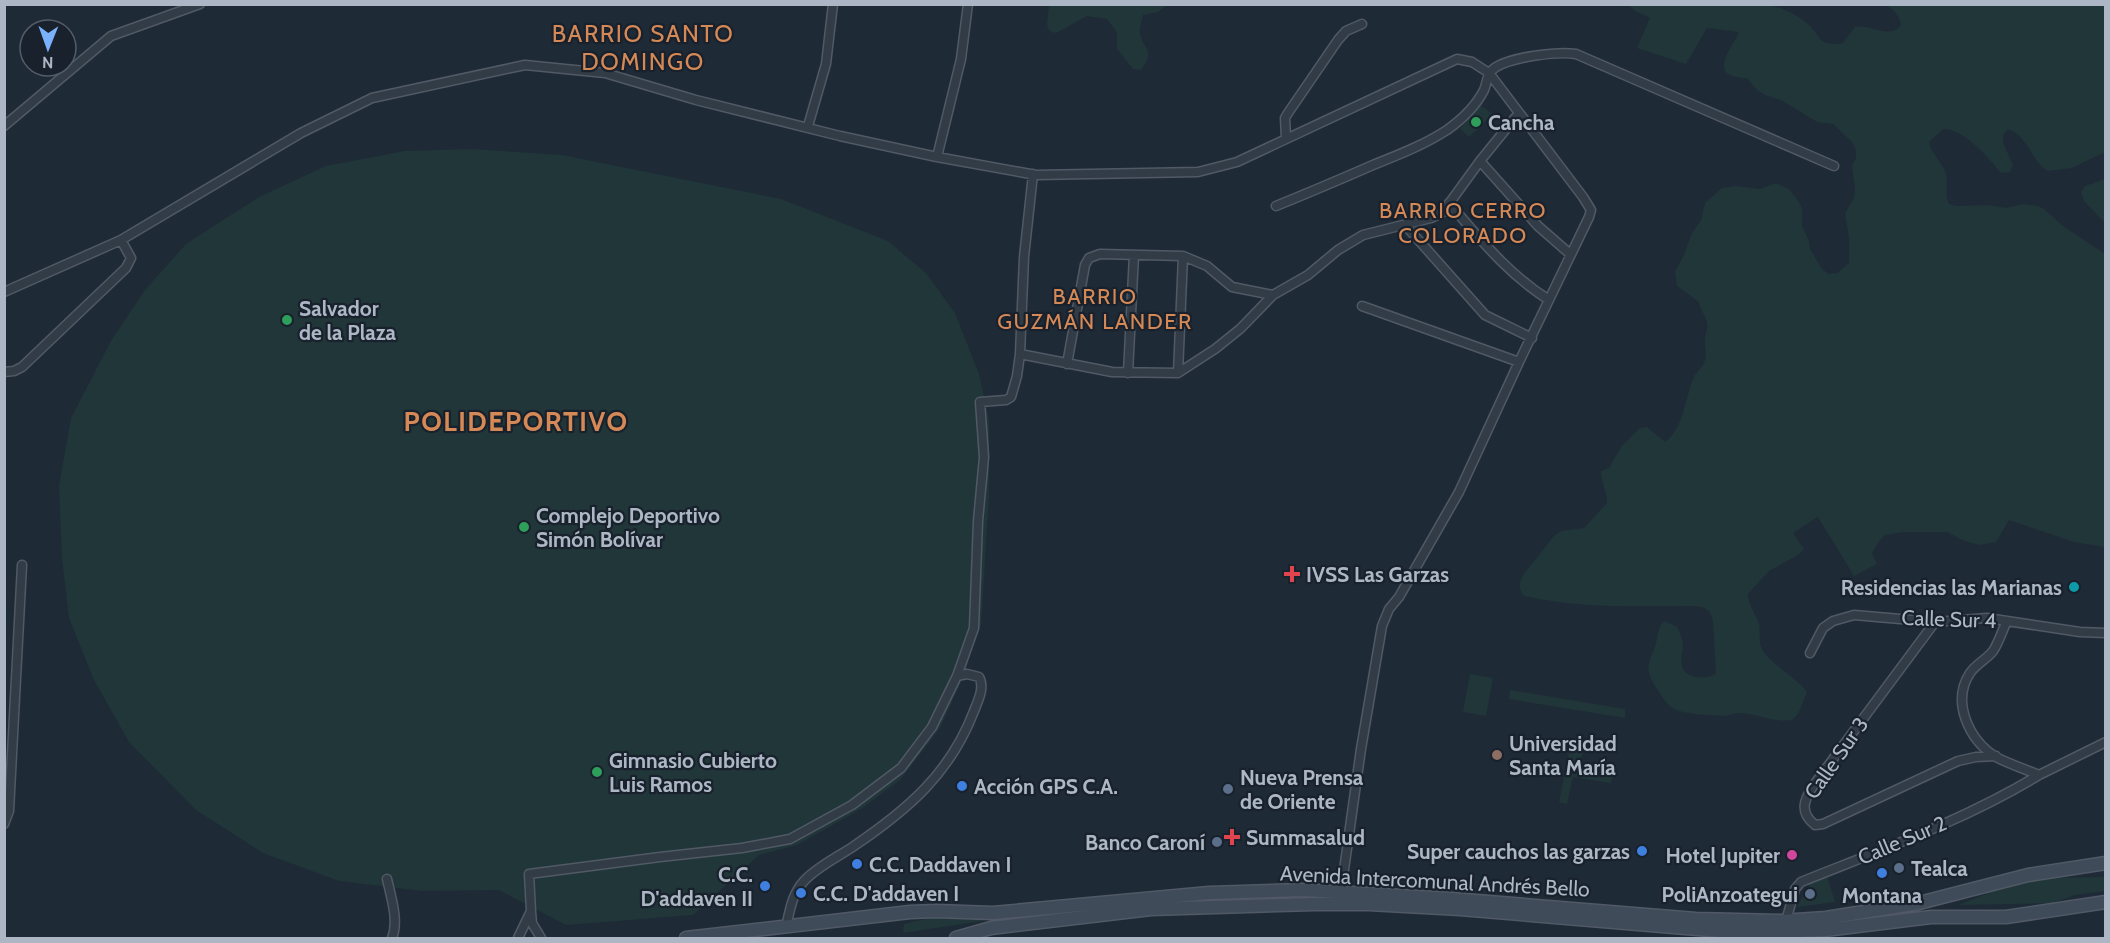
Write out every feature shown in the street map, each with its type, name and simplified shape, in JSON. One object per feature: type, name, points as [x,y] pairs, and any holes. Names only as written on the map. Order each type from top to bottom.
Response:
[{"type":"main road","name":"Avenida Intercomunal Andrés Bello","points":[[784,933],[910,912],[1017,911],[1209,893],[1341,891],[1696,919],[1786,921],[1826,918],[1919,903],[2028,875],[2106,863]]},
{"type":"main road","name":"Avenida Intercomunal Andrés Bello","points":[[956,939],[991,928],[1152,909],[1369,904],[1542,915],[1721,931],[1829,934],[1931,917],[2006,916],[2106,902]]},
{"type":"main road","points":[[686,939],[767,929],[784,933]]},
{"type":"street","points":[[4,126],[111,36],[200,4]]},
{"type":"street","points":[[808,126],[826,64],[833,4]]},
{"type":"street","points":[[937,157],[961,59],[968,4]]},
{"type":"street","points":[[1286,138],[1285,118],[1288,113],[1338,40],[1346,32],[1362,24]]},
{"type":"street","points":[[1276,206],[1419,146],[1447,129],[1470,110],[1484,91],[1489,73],[1503,64],[1551,53],[1576,54],[1834,166]]},
{"type":"street","points":[[4,292],[121,240],[301,133],[372,98],[525,64],[605,73],[696,100],[808,126],[840,136],[937,157],[1033,174],[1198,172],[1217,169],[1237,162],[1457,58],[1472,62],[1489,73],[1591,210],[1459,492],[1399,597],[1389,609],[1382,626],[1341,891]]},
{"type":"street","points":[[1020,354],[1128,373],[1178,373],[1224,342],[1273,295],[1308,275],[1338,250],[1364,235],[1431,218],[1443,212],[1519,113]]},
{"type":"street","points":[[1480,161],[1538,226],[1570,254]]},
{"type":"street","points":[[541,939],[532,923],[528,874],[772,843],[790,838],[852,806],[875,790],[901,768],[932,727],[957,676],[974,628],[978,521],[984,457],[980,402],[1006,400],[1011,397],[1017,376],[1024,257],[1033,174]]},
{"type":"street","points":[[1449,203],[1503,265],[1528,287],[1549,300]]},
{"type":"street","points":[[1406,225],[1485,315],[1532,338]]},
{"type":"street","points":[[4,372],[22,367],[126,268],[131,258],[121,240]]},
{"type":"street","points":[[1068,364],[1085,265],[1089,258],[1100,254],[1183,256],[1208,266],[1232,287],[1273,295]]},
{"type":"street","points":[[1128,373],[1134,255]]},
{"type":"street","points":[[1178,373],[1183,256]]},
{"type":"street","points":[[1362,306],[1519,362]]},
{"type":"street","points":[[4,824],[9,811],[22,565]]},
{"type":"street","name":"Calle Sur 4","points":[[1810,653],[1823,628],[1844,617],[1854,615],[1935,622],[1987,618],[2080,632],[2106,633]]},
{"type":"street","points":[[2007,621],[1992,652],[1970,673],[1962,690],[1961,711],[1969,727],[1983,745],[1996,756],[2039,775]]},
{"type":"street","name":"Calle Sur 3","points":[[1935,622],[1813,786],[1804,800],[1804,811],[1815,825],[1823,824],[1958,761],[1996,756]]},
{"type":"street","points":[[784,933],[795,891],[806,879],[864,840],[907,806],[928,787],[950,760],[968,728],[982,682],[973,674],[957,676]]},
{"type":"street","name":"Calle Sur 2","points":[[1786,921],[1795,889],[1801,882],[1989,803],[2106,742]]},
{"type":"street","points":[[387,879],[393,916],[392,939]]},
{"type":"street","points":[[518,939],[531,911]]},
{"type":"green space","points":[[1049,4],[1167,5],[1158,12],[1143,15],[1140,34],[1148,51],[1148,58],[1141,70],[1133,69],[1117,49],[1117,32],[1107,19],[1087,16],[1056,33],[1049,31],[1047,24]]},
{"type":"green space","points":[[1629,5],[1769,5],[1799,17],[1821,40],[1835,44],[1843,43],[1855,27],[1886,31],[1896,29],[1901,25],[1899,18],[1886,5],[2105,5],[2105,152],[2072,168],[2047,171],[2037,161],[2025,142],[2015,132],[2008,129],[2003,135],[2003,143],[2013,165],[2010,172],[2001,173],[1975,145],[1959,133],[1943,129],[1929,142],[1945,171],[1949,204],[1956,206],[1989,205],[2006,208],[2022,204],[2038,206],[2105,254],[2105,547],[2074,542],[2009,520],[1996,542],[1979,545],[1947,532],[1904,532],[1885,535],[1872,553],[1877,564],[1854,576],[1818,517],[1793,533],[1804,549],[1798,555],[1769,571],[1748,594],[1750,605],[1759,624],[1760,642],[1765,654],[1807,692],[1798,714],[1792,720],[1778,720],[1745,713],[1725,716],[1689,713],[1676,710],[1665,701],[1650,677],[1648,667],[1661,624],[1664,621],[1677,627],[1680,634],[1683,646],[1681,664],[1684,671],[1697,677],[1716,674],[1713,621],[1710,612],[1706,609],[1697,606],[1610,606],[1567,603],[1524,596],[1520,588],[1523,575],[1554,536],[1561,531],[1584,528],[1607,503],[1601,471],[1609,468],[1621,447],[1640,428],[1647,427],[1665,442],[1680,422],[1694,377],[1705,360],[1707,325],[1699,302],[1677,286],[1675,271],[1692,233],[1701,220],[1705,203],[1722,188],[1736,186],[1760,189],[1776,183],[1789,189],[1799,202],[1802,209],[1802,226],[1810,249],[1822,269],[1829,274],[1837,273],[1849,263],[1849,238],[1845,213],[1854,198],[1855,190],[1852,165],[1856,158],[1856,150],[1852,142],[1833,124],[1817,122],[1781,100],[1757,90],[1747,78],[1735,77],[1727,73],[1724,62],[1739,32],[1707,28],[1686,64],[1637,48],[1650,18],[1635,11]]},
{"type":"green space","name":"Cancha","points":[[1480,105],[1493,114],[1469,137],[1460,129]]},
{"type":"green space","name":"Complejo Deportivo Simón Bolívar","points":[[471,149],[562,155],[781,199],[888,241],[926,273],[955,313],[979,374],[989,419],[989,497],[981,625],[961,682],[940,728],[901,779],[861,809],[797,845],[759,855],[693,915],[566,925],[499,890],[422,891],[339,881],[263,853],[196,810],[129,742],[94,680],[69,618],[62,558],[59,486],[71,418],[111,341],[145,290],[186,244],[259,197],[326,166],[405,151]]},
{"type":"green space","points":[[2106,179],[2105,223],[2084,201],[2081,192],[2085,186]]},
{"type":"green space","points":[[1470,674],[1493,678],[1486,716],[1463,712]]},
{"type":"green space","points":[[1510,690],[1625,709],[1625,718],[1509,699]]},
{"type":"green space","points":[[1572,737],[1619,745],[1618,752],[1584,746],[1579,772],[1612,777],[1611,783],[1573,777],[1567,804],[1559,802]]},
{"type":"green space","points":[[1827,876],[1835,902],[1797,907],[1810,884]]},
{"type":"green space","points":[[2105,877],[2105,891],[2075,895],[2053,903],[1958,905],[1997,890],[2039,878]]},
{"type":"green space","points":[[938,916],[979,916],[982,921],[903,933],[904,924]]},
{"type":"place","name":"Cancha","points":[[1476,122]]},
{"type":"place","name":"Salvador de la Plaza","points":[[287,320]]},
{"type":"place","name":"Complejo Deportivo Simón Bolívar","points":[[524,527]]},
{"type":"place","name":"IVSS Las Garzas","points":[[1292,574]]},
{"type":"place","name":"Residencias las Marianas","points":[[2074,587]]},
{"type":"place","name":"Universidad Santa María","points":[[1497,755]]},
{"type":"place","name":"Gimnasio Cubierto Luis Ramos","points":[[597,772]]},
{"type":"place","name":"Acción GPS C.A.","points":[[962,786]]},
{"type":"place","name":"Nueva Prensa de Oriente","points":[[1228,789]]},
{"type":"place","name":"Summasalud","points":[[1232,837]]},
{"type":"place","name":"Banco Caroní","points":[[1217,842]]},
{"type":"place","name":"Super cauchos las garzas","points":[[1642,851]]},
{"type":"place","name":"Hotel Jupiter","points":[[1792,855]]},
{"type":"place","name":"C.C. Daddaven I","points":[[857,864]]},
{"type":"place","name":"Tealca","points":[[1899,868]]},
{"type":"place","name":"Montana","points":[[1882,873]]},
{"type":"place","name":"C.C. D'addaven II","points":[[765,886]]},
{"type":"place","name":"C.C. D'addaven I","points":[[801,893]]},
{"type":"place","name":"PoliAnzoategui","points":[[1810,894]]},
{"type":"district","name":"BARRIO SANTO DOMINGO","points":[[643,47]]},
{"type":"district","name":"BARRIO CERRO COLORADO","points":[[1463,222]]},
{"type":"district","name":"BARRIO GUZMÁN LANDER","points":[[1095,308]]},
{"type":"district","name":"POLIDEPORTIVO","points":[[516,421]]}]
